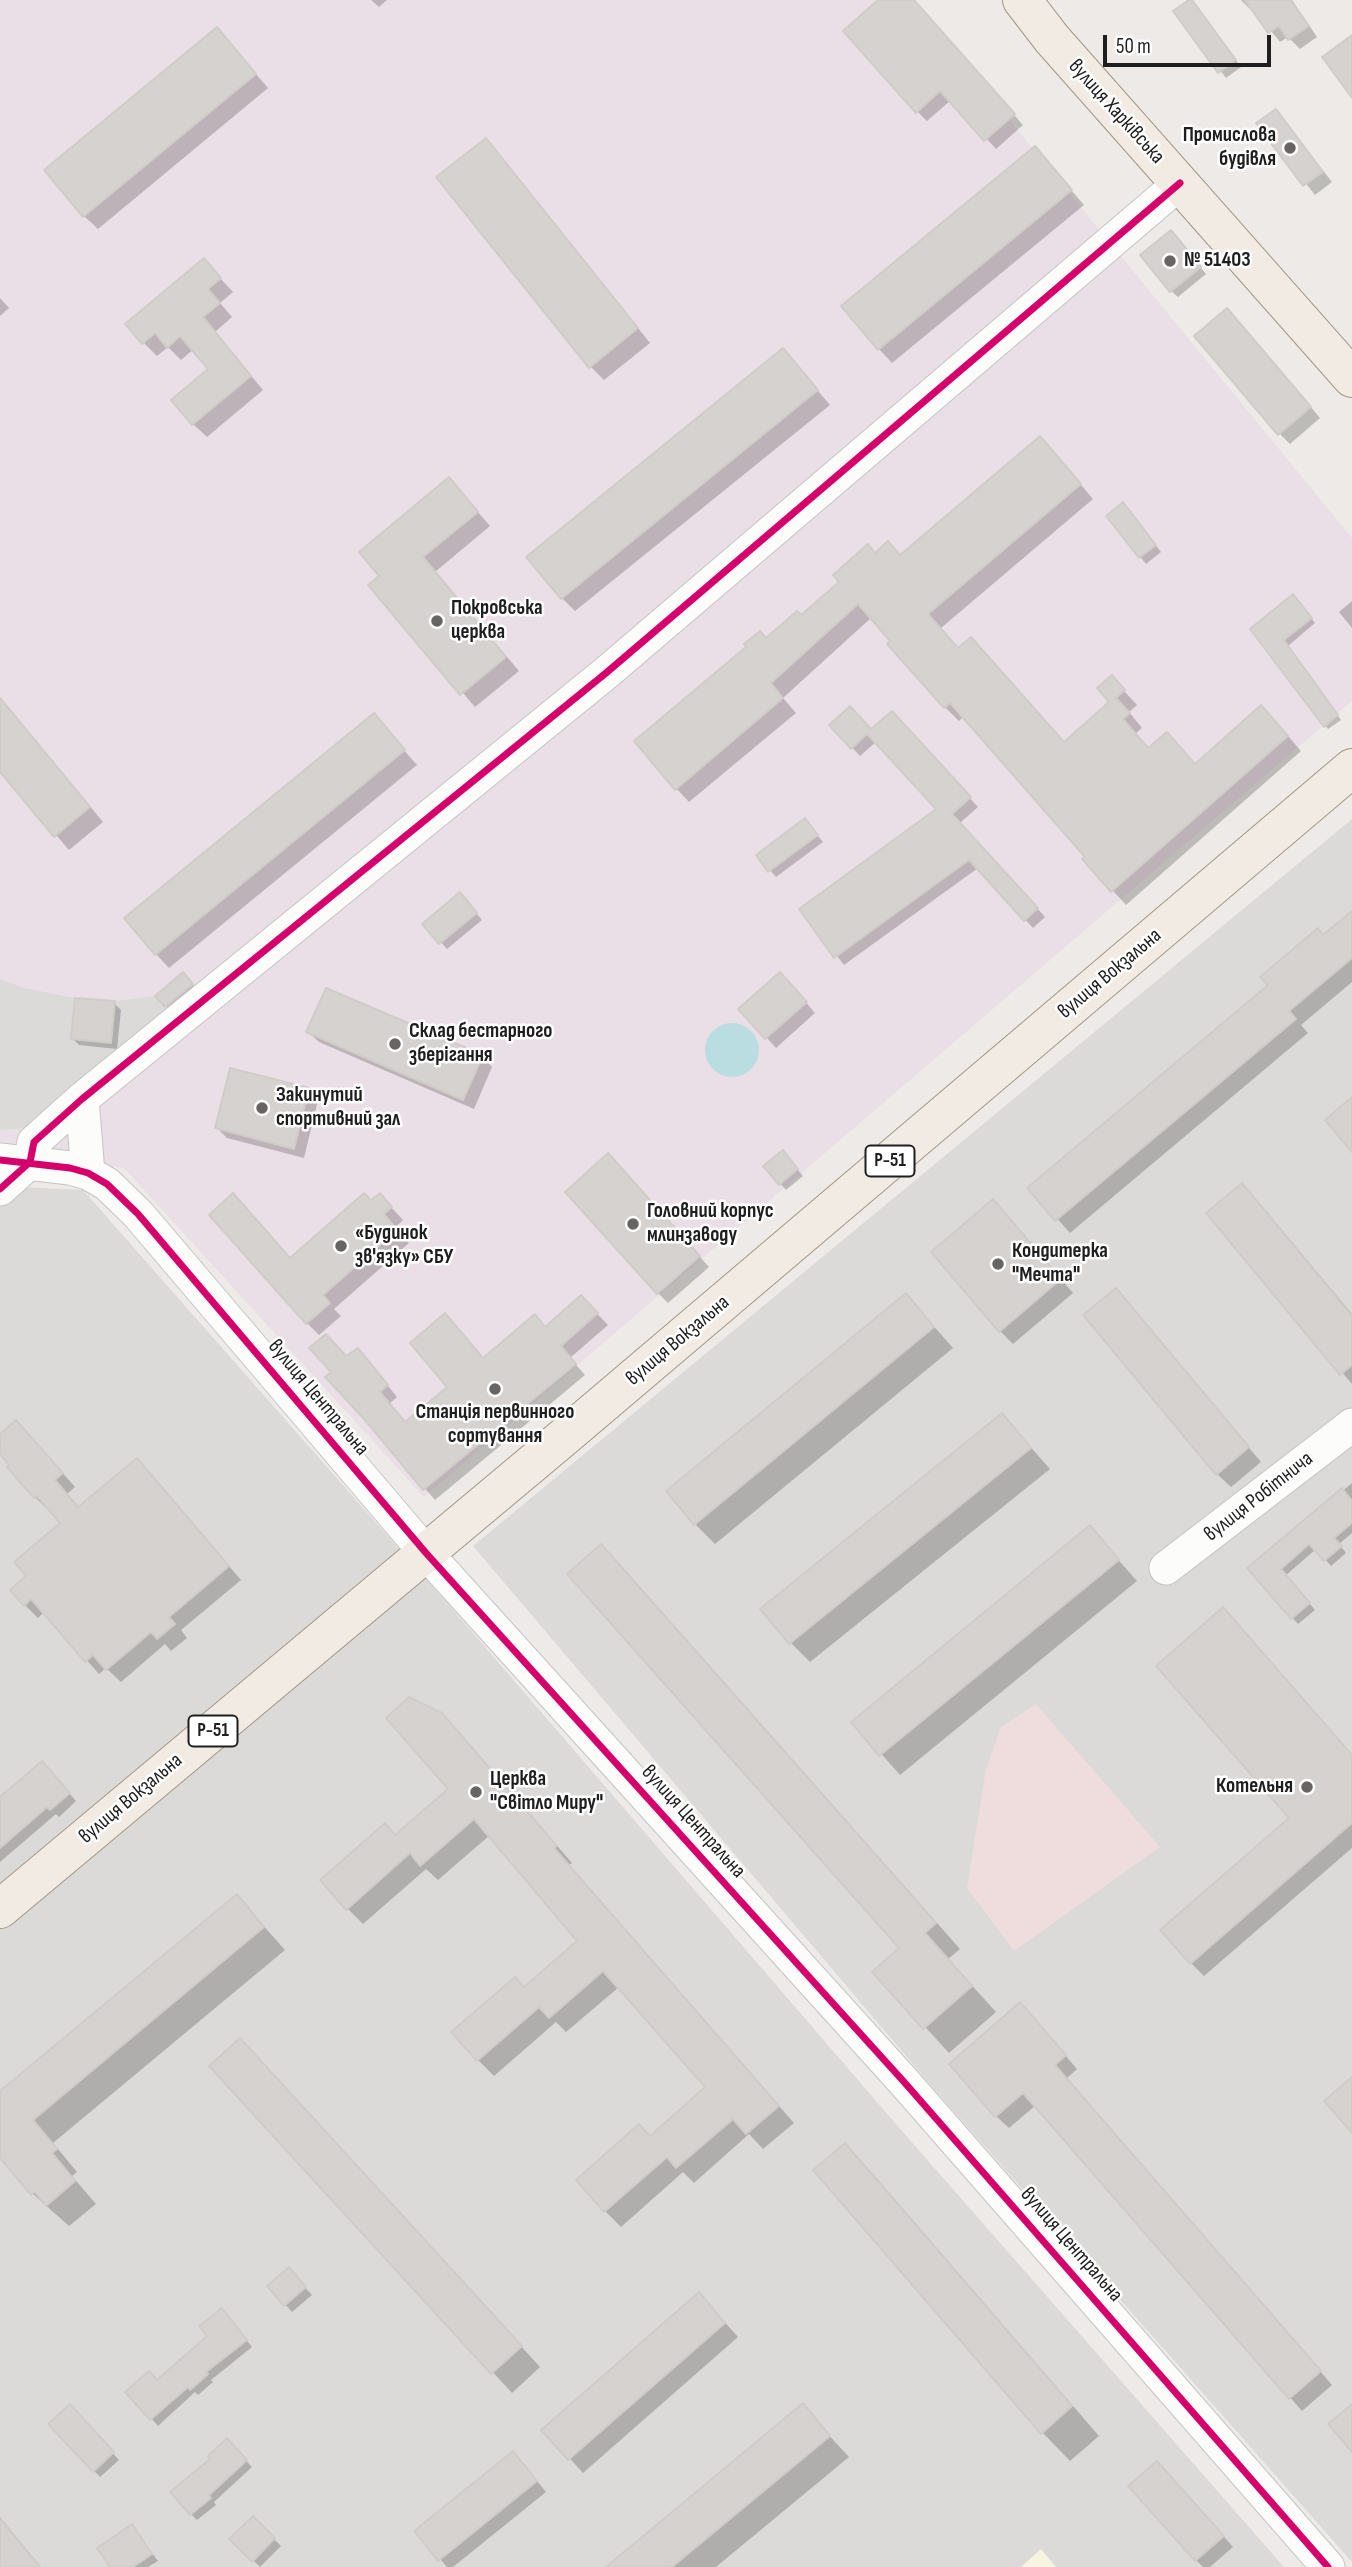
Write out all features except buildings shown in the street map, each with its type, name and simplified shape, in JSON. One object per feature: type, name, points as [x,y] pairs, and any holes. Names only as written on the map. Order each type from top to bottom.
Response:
[{"type":"main road","name":"вулиця Харківська","points":[[1022,0],[1052,39],[1352,378]]},
{"type":"main road","name":"вулиця Вокзальна","points":[[0,1909],[606,1402],[1352,768]]},
{"type":"street","points":[[0,1189],[15,1161],[82,1099],[606,673],[1180,183]]},
{"type":"street","points":[[82,1099],[88,1173]]},
{"type":"street","name":"вулиця Центральна","points":[[15,1161],[88,1173],[107,1184],[138,1214],[426,1552],[905,2083],[1328,2567]]},
{"type":"street","name":"вулиця Робітнича","points":[[1166,1568],[1352,1425]]},
{"type":"shaded area","points":[[0,0],[911,0],[1352,538],[1352,701],[424,1497],[124,1168],[0,1152]]},
{"type":"shaded area","points":[[1352,819],[1352,2562],[934,2089],[473,1546]]},
{"type":"shaded area","points":[[0,979],[24,988],[75,998],[115,1001],[155,996],[170,1013],[27,1128],[0,1130]]},
{"type":"shaded area","points":[[0,1186],[83,1190],[467,1626],[895,2123],[1284,2567],[0,2567]]},
{"type":"shaded area","points":[[59,1225],[168,1352],[88,1416],[70,1417],[39,1387],[2,1419],[0,1274]]},
{"type":"shaded area","points":[[1036,1704],[1160,1847],[1014,1951],[967,1888],[986,1769],[1001,1727]]},
{"type":"shaded area","points":[[1041,2549],[1056,2567],[1021,2567]]},
{"type":"water","points":[[732,1023],[751,1031],[759,1050],[751,1069],[732,1077],[713,1069],[705,1050],[713,1031]]},
{"type":"cycle path","points":[[0,1189],[30,1162],[34,1142],[82,1099],[606,673],[1180,183]]},
{"type":"cycle path","points":[[0,1160],[70,1168],[88,1173],[107,1184],[138,1214],[426,1553],[905,2083],[1328,2567]]},
{"type":"place","name":"Промислова будівля","points":[[1290,148]]},
{"type":"place","name":"№ 51403","points":[[1170,261]]},
{"type":"place","name":"Покровська церква","points":[[437,621]]},
{"type":"place","name":"Склад бестарного зберігання","points":[[395,1044]]},
{"type":"place","name":"Закинутий спортивний зал","points":[[262,1108]]},
{"type":"place","name":"Головний корпус млинзаводу","points":[[633,1224]]},
{"type":"place","name":"«Будинок зв'язку» СБУ","points":[[341,1246]]},
{"type":"place","name":"Кондитерка \"Мечта\"","points":[[998,1264]]},
{"type":"place","name":"Станція первинного сортування","points":[[495,1389]]},
{"type":"place","name":"Котельня","points":[[1307,1787]]},
{"type":"place","name":"Церква \"Світло Миру\"","points":[[476,1792]]}]
